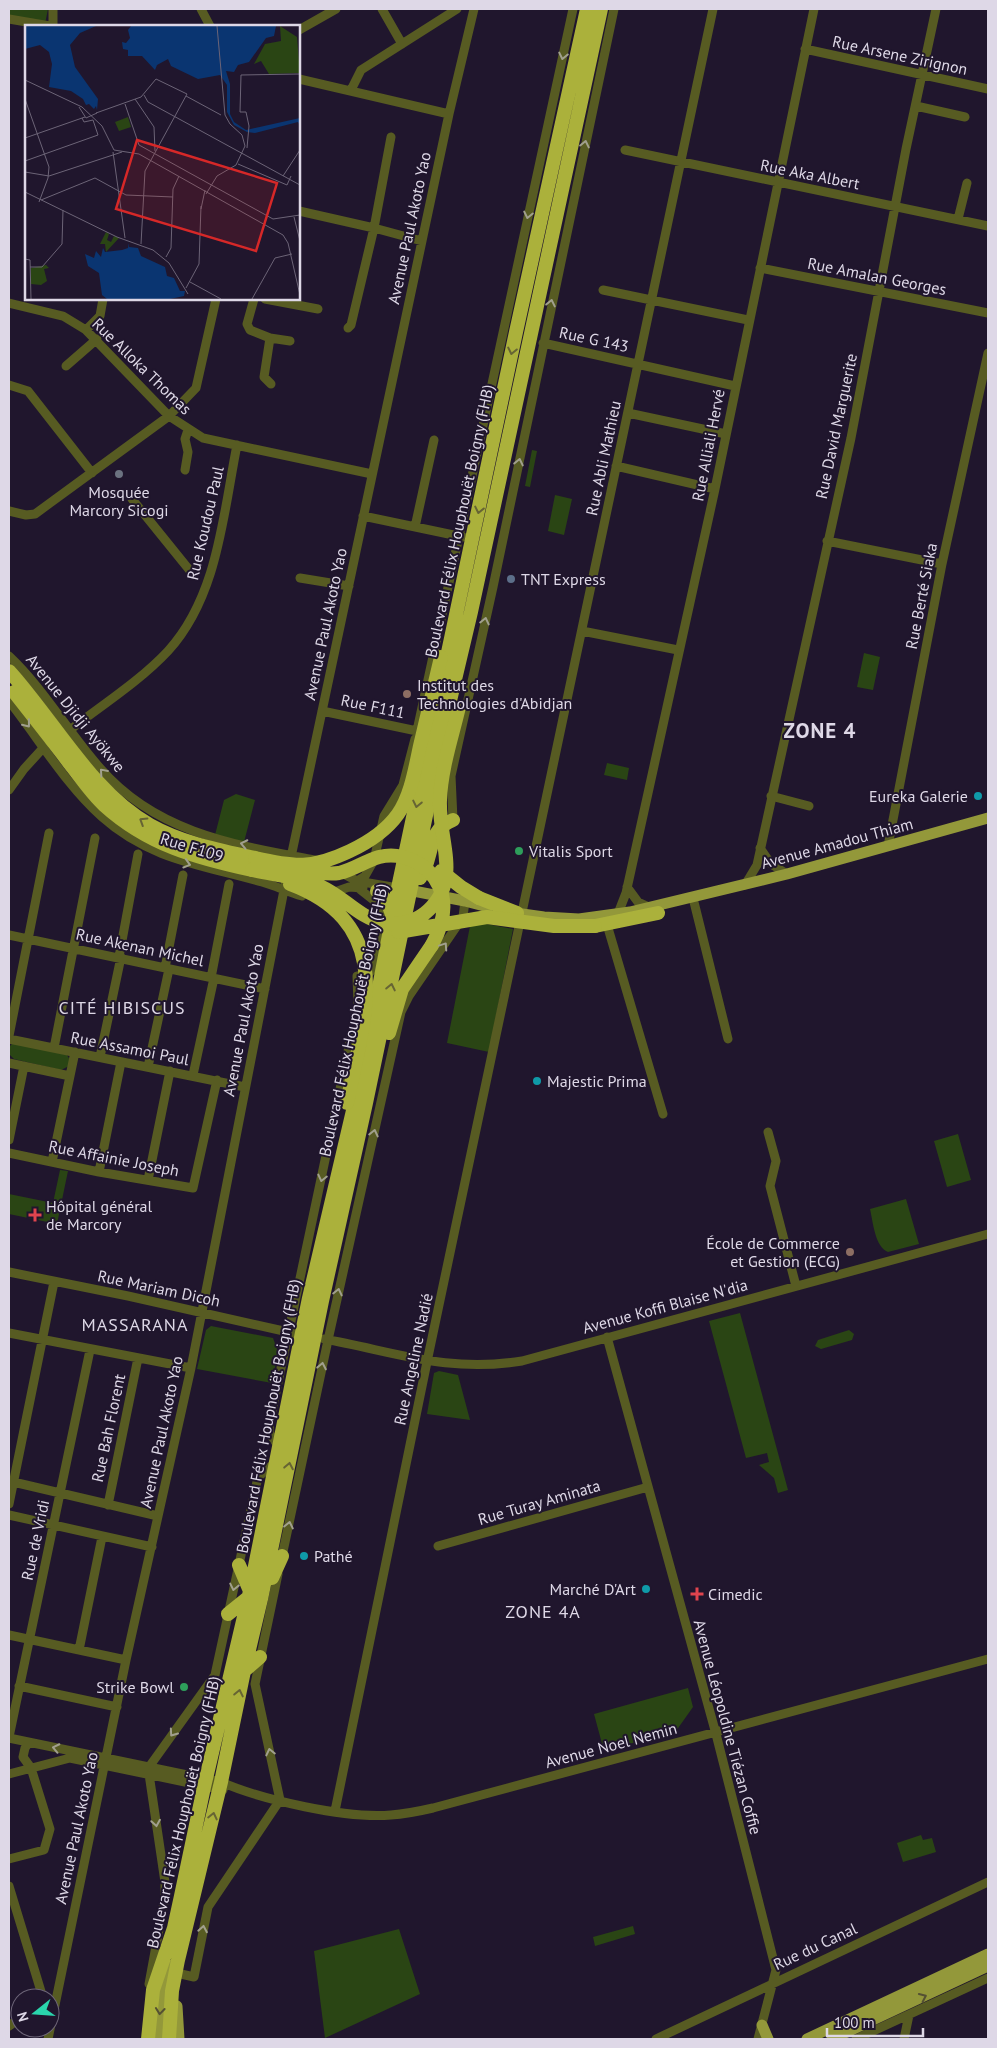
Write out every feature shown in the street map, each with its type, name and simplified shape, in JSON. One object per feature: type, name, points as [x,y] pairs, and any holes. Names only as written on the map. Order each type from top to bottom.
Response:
[{"type":"highway","name":"Boulevard Félix Houphouët Boigny (FHB)","points":[[158,2037],[172,1991],[192,1907],[244,1671],[254,1596],[279,1447],[315,1337],[338,1176],[366,1055],[388,911],[404,892],[402,871],[516,332],[587,9]]},
{"type":"highway","name":"Boulevard Félix Houphouët Boigny (FHB)","points":[[174,1928],[205,1783],[254,1596],[315,1337],[366,1103],[404,892],[471,612],[473,539],[601,9]]},
{"type":"highway","points":[[254,864],[313,864],[355,848],[383,831],[399,812],[411,786],[441,657],[467,568]]},
{"type":"highway","points":[[308,870],[327,890],[364,916],[385,924],[412,921],[434,904],[442,893],[447,873],[440,801],[442,778],[466,672],[471,612]]},
{"type":"highway","points":[[9,671],[85,765],[123,807],[151,826],[187,841],[254,864],[324,901],[346,921],[360,948],[368,989],[347,1103],[338,1176]]},
{"type":"highway","points":[[9,686],[103,804],[117,816],[146,835],[192,856],[308,870],[322,874],[341,872],[377,858],[396,856],[415,862],[429,871],[435,879],[442,898],[443,917],[440,928],[402,989],[366,1103]]},
{"type":"highway","points":[[404,892],[425,871],[436,832],[441,826],[453,820]]},
{"type":"highway","points":[[308,870],[339,865],[372,850],[405,849],[424,856],[461,887],[519,918]]},
{"type":"highway","points":[[308,870],[327,895],[350,916],[363,924],[388,932],[418,929],[452,921],[487,917],[554,926],[602,927],[654,910]]},
{"type":"highway","points":[[388,911],[377,888],[390,884],[402,871]]},
{"type":"highway","points":[[228,1614],[254,1596],[282,1556]]},
{"type":"highway","points":[[239,1565],[254,1596]]},
{"type":"highway","points":[[244,1671],[260,1657]]},
{"type":"highway","points":[[158,2037],[149,2019],[150,1994],[174,1928]]},
{"type":"main road","name":"Avenue Amadou Thiam","points":[[404,892],[465,904],[519,918],[579,919],[654,910],[687,903],[693,898],[988,818]]},
{"type":"main road","name":"Avenue Amadou Thiam","points":[[519,918],[540,930],[577,932],[602,927]]},
{"type":"main road","name":"Boulevard Félix Houphouët Boigny (FHB)","points":[[179,2039],[177,2010],[192,1907]]},
{"type":"main road","name":"Boulevard Félix Houphouët Boigny (FHB)","points":[[158,2037],[165,1975],[174,1928]]},
{"type":"main road","points":[[807,2039],[988,1954]]},
{"type":"main road","points":[[832,2039],[988,1966]]},
{"type":"main road","points":[[762,2025],[768,2039]]},
{"type":"street","points":[[52,25],[53,9]]},
{"type":"street","points":[[202,9],[210,25]]},
{"type":"street","points":[[300,29],[336,9]]},
{"type":"street","points":[[382,9],[402,44]]},
{"type":"street","points":[[351,90],[361,70],[457,9]]},
{"type":"street","points":[[461,9],[471,21]]},
{"type":"street","name":"Avenue Paul Akoto Yao","points":[[59,1988],[126,1660],[191,1368],[284,890],[449,114],[474,9]]},
{"type":"street","points":[[279,1447],[270,1434],[270,1425],[358,1004],[357,976],[369,973],[374,968],[388,911],[357,884],[365,876],[374,860],[384,816],[403,785],[473,539],[573,9]]},
{"type":"street","points":[[453,820],[451,776],[493,587],[614,9]]},
{"type":"street","name":"Rue Abli Mathieu","points":[[519,918],[582,631],[713,9]]},
{"type":"street","name":"Rue Alliali Hervé","points":[[614,915],[619,911],[627,887],[715,489],[748,320],[814,9]]},
{"type":"street","name":"Rue David Marguerite","points":[[745,885],[757,865],[850,438],[936,9]]},
{"type":"street","points":[[9,19],[46,25]]},
{"type":"street","name":"Rue Arsene Zirignon","points":[[805,50],[988,89]]},
{"type":"street","points":[[300,79],[449,114]]},
{"type":"street","points":[[916,106],[965,117]]},
{"type":"street","points":[[348,328],[351,325],[374,228],[391,137]]},
{"type":"street","name":"Rue Aka Albert","points":[[625,150],[988,226]]},
{"type":"street","points":[[958,219],[967,183]]},
{"type":"street","points":[[300,211],[422,241]]},
{"type":"street","name":"Rue Amalan Georges","points":[[760,268],[988,313]]},
{"type":"street","points":[[603,290],[748,320]]},
{"type":"street","points":[[86,330],[100,316],[102,300]]},
{"type":"street","points":[[9,511],[35,514],[169,416],[198,385],[216,300]]},
{"type":"street","points":[[254,300],[248,327],[250,330],[270,338],[290,341]]},
{"type":"street","points":[[270,300],[318,310]]},
{"type":"street","name":"Rue Alloka Thomas","points":[[9,303],[64,316],[86,330],[97,339],[169,416],[202,438],[372,474]]},
{"type":"street","points":[[270,338],[264,377],[271,384]]},
{"type":"street","points":[[66,366],[97,339]]},
{"type":"street","name":"Rue G 143","points":[[543,343],[735,386]]},
{"type":"street","name":"Rue Berté Siaka","points":[[888,846],[942,564],[987,367],[988,353]]},
{"type":"street","points":[[9,385],[28,391],[92,473]]},
{"type":"street","points":[[628,413],[726,434]]},
{"type":"street","points":[[185,470],[188,452],[185,439],[188,430]]},
{"type":"street","points":[[415,527],[434,440]]},
{"type":"street","name":"Rue Koudou Paul","points":[[70,730],[162,657],[179,637],[201,600],[214,563],[237,445]]},
{"type":"street","points":[[616,466],[715,489]]},
{"type":"street","points":[[132,499],[191,572]]},
{"type":"street","points":[[363,516],[473,539]]},
{"type":"street","points":[[827,541],[942,564]]},
{"type":"street","points":[[300,578],[349,586]]},
{"type":"street","points":[[582,631],[678,650]]},
{"type":"street","name":"Avenue Djidji Ayökwe","points":[[9,656],[30,678],[112,782],[151,812],[199,834],[292,854],[308,870],[323,862],[357,884],[404,892]]},
{"type":"street","name":"Rue F109","points":[[9,701],[85,799],[103,818],[137,842],[176,860],[264,882],[301,896],[319,896],[357,884]]},
{"type":"street","name":"Rue F111","points":[[322,711],[417,732]]},
{"type":"street","points":[[9,790],[24,769],[44,747]]},
{"type":"street","points":[[771,796],[809,806]]},
{"type":"street","points":[[9,1037],[49,833]]},
{"type":"street","points":[[54,1048],[95,838]]},
{"type":"street","points":[[760,848],[771,864],[787,874]]},
{"type":"street","points":[[264,882],[274,871],[274,865],[267,849]]},
{"type":"street","points":[[100,1058],[138,854]]},
{"type":"street","points":[[301,896],[296,884],[297,873],[308,870]]},
{"type":"street","points":[[148,1067],[183,875]]},
{"type":"street","points":[[193,1075],[229,884]]},
{"type":"street","points":[[627,887],[638,902],[654,910]]},
{"type":"street","points":[[693,898],[728,1039]]},
{"type":"street","points":[[181,1974],[194,1977],[208,1907],[280,1800],[255,1690],[260,1657],[282,1556],[315,1337],[401,1012],[409,996],[463,917],[465,904]]},
{"type":"street","name":"Rue Angeline Nadié","points":[[335,1811],[430,1360],[519,918]]},
{"type":"street","points":[[602,927],[663,1114]]},
{"type":"street","name":"Rue Akenan Michel","points":[[9,935],[265,989]]},
{"type":"street","name":"Rue Assamoi Paul","points":[[9,1037],[100,1058],[193,1075],[245,1087]]},
{"type":"street","points":[[52,1162],[75,1052]]},
{"type":"street","points":[[99,1172],[121,1062]]},
{"type":"street","points":[[9,1063],[70,1076]]},
{"type":"street","points":[[9,1140],[24,1066]]},
{"type":"street","points":[[148,1180],[170,1071]]},
{"type":"street","name":"Rue Affainie Joseph","points":[[9,1152],[99,1172],[194,1188],[217,1080]]},
{"type":"street","points":[[768,1132],[776,1161],[770,1186],[796,1286]]},
{"type":"street","name":"Avenue Koffi Blaise N'dia","points":[[315,1337],[470,1366],[522,1361],[988,1234]]},
{"type":"street","name":"Rue Mariam Dicoh","points":[[9,1272],[315,1337]]},
{"type":"street","points":[[9,1504],[11,1482],[54,1282]]},
{"type":"street","points":[[9,1332],[90,1350],[191,1368]]},
{"type":"street","name":"Avenue Léopoldine Tiézan Coffie","points":[[607,1337],[716,1734],[776,1970],[758,2039]]},
{"type":"street","name":"Rue de Vridi","points":[[9,1737],[90,1350]]},
{"type":"street","name":"Rue Bah Florent","points":[[108,1505],[138,1358]]},
{"type":"street","points":[[142,2039],[165,1890],[149,1771],[215,1675],[258,1476],[276,1462]]},
{"type":"street","points":[[11,1482],[158,1516]]},
{"type":"street","name":"Rue Turay Aminata","points":[[438,1546],[648,1487]]},
{"type":"street","points":[[9,1515],[152,1547]]},
{"type":"street","points":[[79,1650],[102,1537]]},
{"type":"street","points":[[9,1635],[126,1660]]},
{"type":"street","name":"Avenue Noel Nemin","points":[[105,1762],[335,1811],[391,1815],[433,1808],[716,1734],[988,1659]]},
{"type":"street","points":[[19,1686],[117,1707]]},
{"type":"street","points":[[9,1737],[105,1762]]},
{"type":"street","points":[[9,1859],[44,1850],[50,1833],[31,1768],[23,1757],[24,1748],[29,1742]]},
{"type":"street","points":[[9,1774],[70,1758],[105,1762]]},
{"type":"street","name":"Rue du Canal","points":[[656,2039],[988,1882]]},
{"type":"street","points":[[9,1886],[40,1988]]},
{"type":"street","points":[[856,2039],[988,1978]]},
{"type":"street","points":[[904,2039],[909,2015]]},
{"type":"green space","points":[[9,9],[48,9],[45,24],[9,16]]},
{"type":"green space","points":[[532,450],[537,451],[530,487],[525,486]]},
{"type":"green space","points":[[555,495],[572,499],[564,535],[548,531]]},
{"type":"green space","points":[[864,653],[880,657],[873,690],[857,687]]},
{"type":"green space","points":[[607,763],[629,768],[627,780],[604,775]]},
{"type":"green space","points":[[236,794],[255,800],[244,842],[215,835],[224,800]]},
{"type":"green space","points":[[471,921],[513,929],[489,1052],[447,1043]]},
{"type":"green space","points":[[13,1043],[67,1055],[70,1060],[69,1066],[61,1070],[14,1059],[9,1054],[9,1047]]},
{"type":"green space","points":[[958,1134],[971,1180],[947,1187],[934,1141]]},
{"type":"green space","points":[[60,1170],[68,1171],[57,1224],[9,1214],[9,1194],[53,1203]]},
{"type":"green space","points":[[906,1199],[919,1244],[888,1252],[877,1240],[870,1209]]},
{"type":"green space","points":[[740,1313],[788,1490],[778,1493],[774,1478],[759,1465],[769,1462],[767,1453],[746,1458],[709,1321]]},
{"type":"green space","points":[[211,1326],[273,1338],[278,1352],[272,1383],[197,1369],[206,1330]]},
{"type":"green space","points":[[849,1330],[854,1334],[852,1340],[821,1349],[815,1346],[818,1340]]},
{"type":"green space","points":[[439,1371],[458,1375],[470,1420],[427,1414],[434,1373]]},
{"type":"green space","points":[[688,1688],[693,1707],[676,1731],[604,1751],[594,1714]]},
{"type":"green space","points":[[921,1835],[923,1840],[932,1838],[936,1852],[903,1862],[897,1843]]},
{"type":"green space","points":[[633,1926],[635,1934],[595,1946],[593,1937]]},
{"type":"green space","points":[[399,1929],[420,1994],[325,2038],[314,1951]]},
{"type":"place","name":"Mosquée Marcory Sicogi","points":[[119,474]]},
{"type":"place","name":"TNT Express","points":[[511,579]]},
{"type":"place","name":"Institut des Technologies d'Abidjan","points":[[407,694]]},
{"type":"place","name":"Eureka Galerie","points":[[978,796]]},
{"type":"place","name":"Vitalis Sport","points":[[519,851]]},
{"type":"place","name":"Majestic Prima","points":[[537,1081]]},
{"type":"place","name":"Hôpital général de Marcory","points":[[35,1215]]},
{"type":"place","name":"École de Commerce et Gestion (ECG)","points":[[850,1252]]},
{"type":"place","name":"Pathé","points":[[304,1556]]},
{"type":"place","name":"Marché D'Art","points":[[646,1589]]},
{"type":"place","name":"Cimedic","points":[[697,1594]]},
{"type":"place","name":"Strike Bowl","points":[[184,1687]]},
{"type":"district","name":"ZONE 4","points":[[820,730]]},
{"type":"district","name":"CITÉ HIBISCUS","points":[[122,1007]]},
{"type":"district","name":"MASSARANA","points":[[135,1324]]},
{"type":"district","name":"ZONE 4A","points":[[543,1611]]}]
